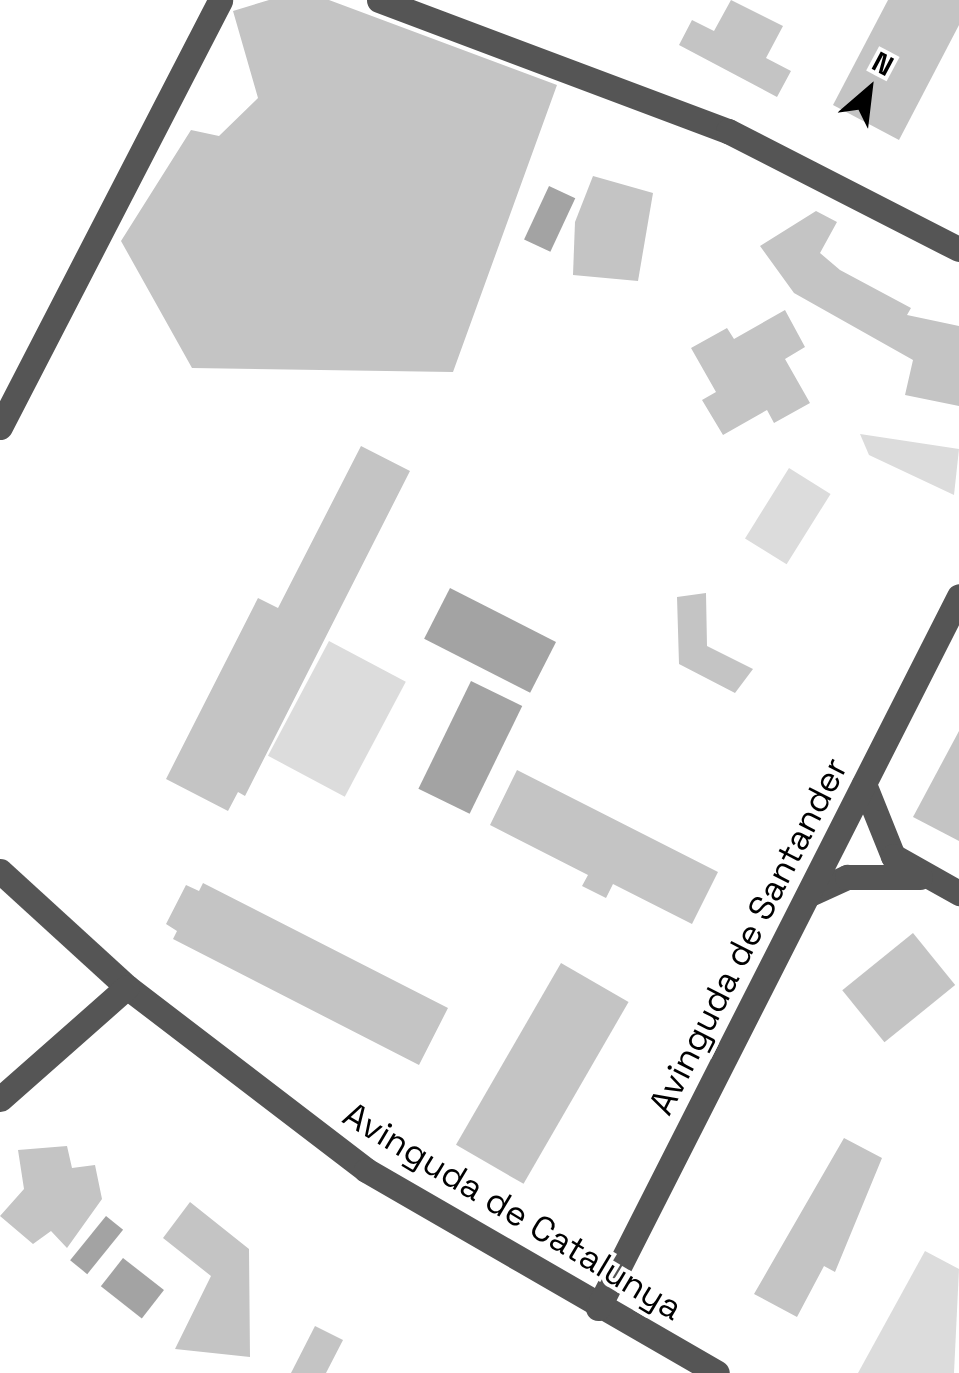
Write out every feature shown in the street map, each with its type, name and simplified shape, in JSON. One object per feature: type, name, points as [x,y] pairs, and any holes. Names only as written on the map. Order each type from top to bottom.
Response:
[{"type":"street","points":[[0,428],[220,0]]},
{"type":"street","points":[[379,0],[728,131],[959,249]]},
{"type":"street","name":"Avinguda de Santander","points":[[598,1308],[959,596]]},
{"type":"street","points":[[864,784],[893,856],[959,893]]},
{"type":"street","name":"Avinguda de Catalunya","points":[[0,871],[127,987],[366,1170],[598,1308],[717,1373]]},
{"type":"street","points":[[810,894],[847,878],[930,879]]},
{"type":"street","points":[[0,1099],[127,987]]},
{"type":"shaded area","points":[[549,186],[575,198],[550,252],[524,239]]},
{"type":"shaded area","points":[[860,434],[959,449],[954,495],[869,455]]},
{"type":"shaded area","points":[[789,468],[831,494],[787,564],[745,538]]},
{"type":"shaded area","points":[[450,588],[556,642],[530,693],[424,639]]},
{"type":"shaded area","points":[[329,641],[406,682],[345,797],[268,756]]},
{"type":"shaded area","points":[[471,681],[522,706],[470,814],[418,789]]},
{"type":"shaded area","points":[[106,1216],[123,1230],[87,1274],[70,1260]]},
{"type":"shaded area","points":[[925,1251],[959,1269],[954,1373],[858,1373]]},
{"type":"shaded area","points":[[123,1258],[164,1290],[142,1318],[101,1286]]},
{"type":"building","points":[[269,0],[329,0],[557,85],[453,372],[192,368],[121,241],[191,130],[219,136],[258,98],[233,11]]},
{"type":"building","points":[[731,0],[783,26],[766,58],[791,71],[777,97],[679,45],[692,20],[714,31]]},
{"type":"building","points":[[888,0],[959,0],[959,25],[899,140],[833,105]]},
{"type":"building","points":[[593,176],[653,193],[638,281],[573,275],[575,222]]},
{"type":"building","points":[[816,211],[837,222],[820,253],[840,270],[911,308],[907,315],[959,326],[959,406],[905,395],[913,360],[794,293],[760,246]]},
{"type":"building","points":[[785,310],[805,347],[785,359],[810,403],[774,423],[767,410],[723,435],[702,400],[716,392],[691,348],[727,328],[734,339]]},
{"type":"building","points":[[361,446],[410,471],[245,796],[238,792],[228,811],[166,779],[258,598],[278,608]]},
{"type":"building","points":[[706,593],[707,646],[753,669],[735,693],[679,664],[677,597]]},
{"type":"building","points":[[959,731],[959,841],[913,817]]},
{"type":"building","points":[[517,770],[718,872],[692,924],[613,884],[606,898],[582,886],[588,875],[490,825]]},
{"type":"building","points":[[203,883],[448,1008],[419,1065],[173,939],[177,931],[166,924],[186,885],[199,891]]},
{"type":"building","points":[[913,933],[955,985],[884,1042],[842,990]]},
{"type":"building","points":[[561,963],[629,1002],[524,1184],[456,1145]]},
{"type":"building","points":[[844,1138],[882,1158],[835,1272],[824,1266],[797,1317],[754,1294]]},
{"type":"building","points":[[67,1146],[72,1168],[95,1165],[102,1199],[67,1248],[51,1231],[33,1244],[0,1216],[24,1189],[18,1150]]},
{"type":"building","points":[[190,1202],[249,1249],[250,1357],[175,1349],[211,1276],[163,1238]]},
{"type":"building","points":[[315,1326],[343,1340],[326,1373],[291,1373]]}]
